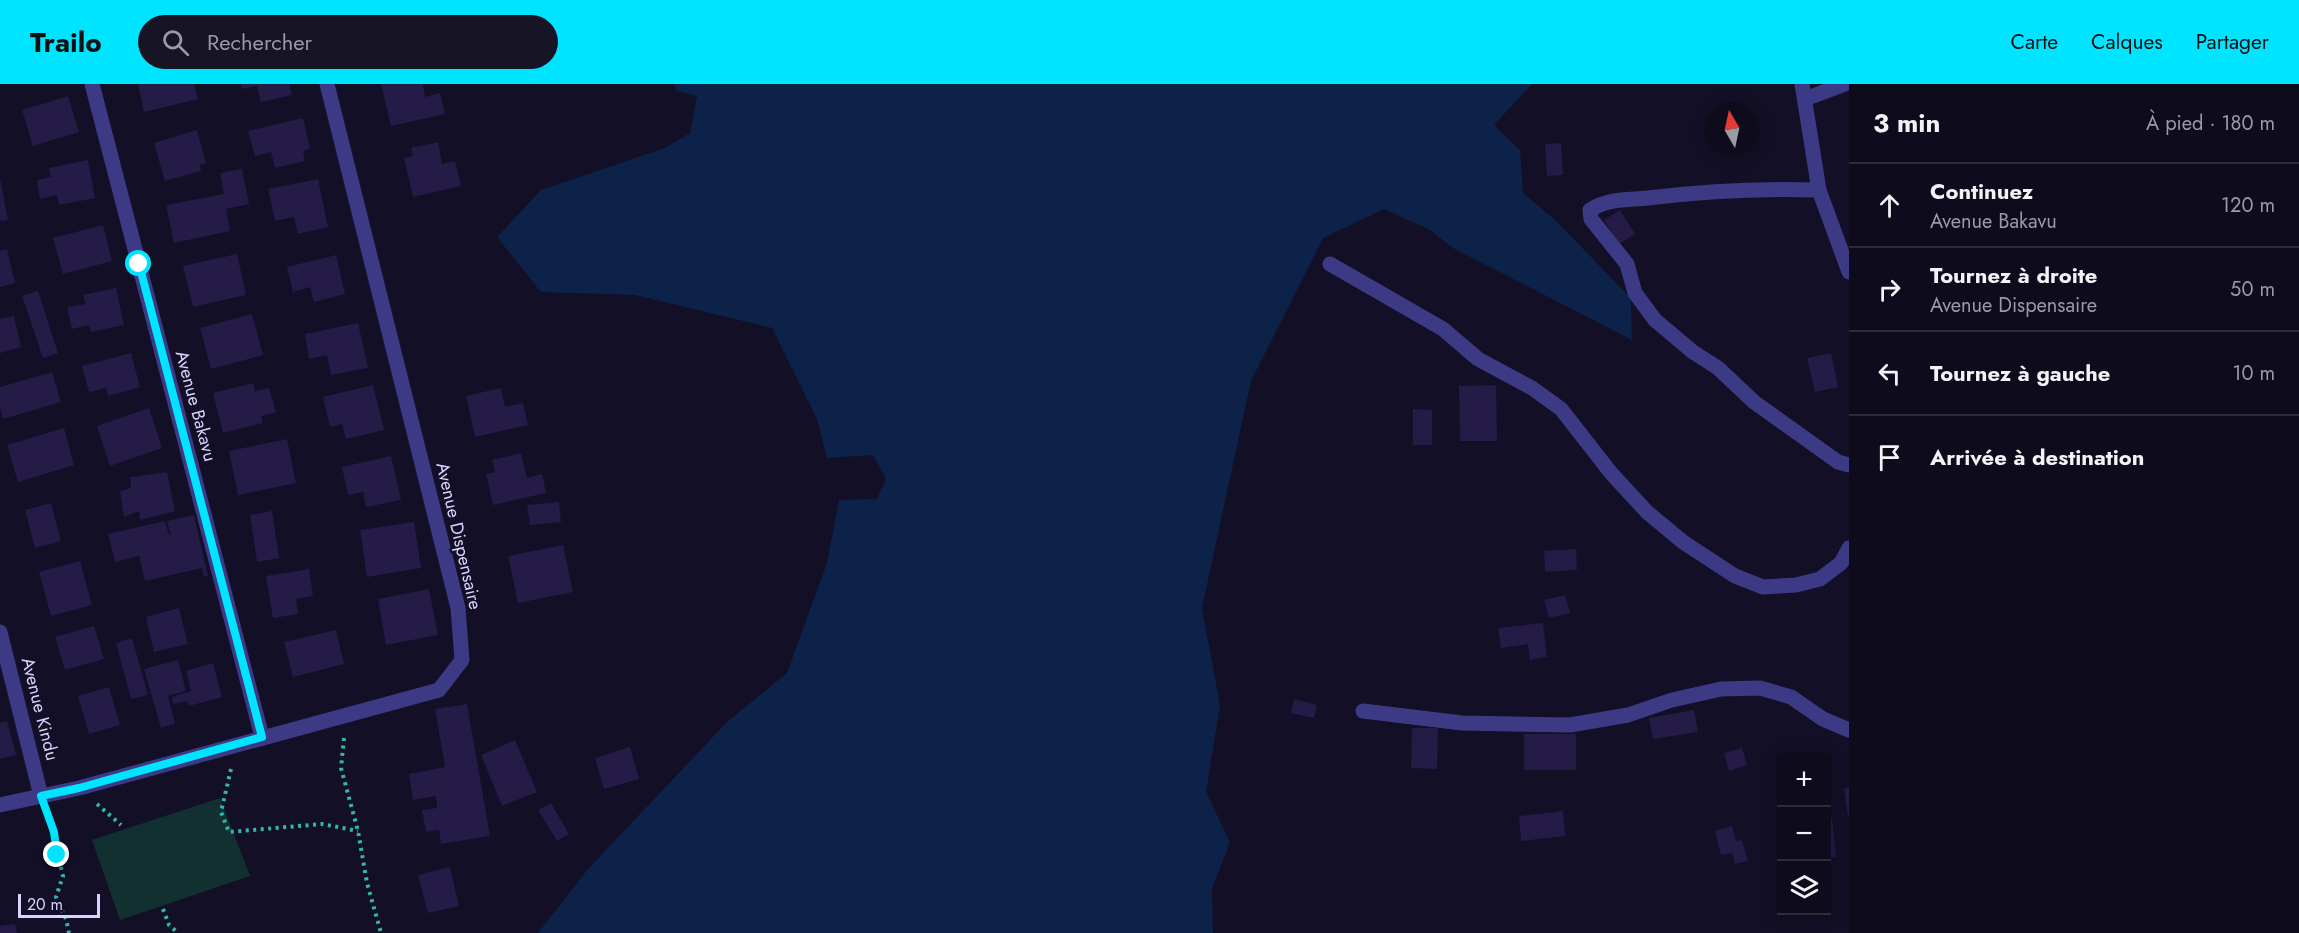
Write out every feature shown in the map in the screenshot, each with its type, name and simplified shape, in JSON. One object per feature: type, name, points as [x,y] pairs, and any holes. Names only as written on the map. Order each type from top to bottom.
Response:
[{"type":"street","name":"Avenue Bakavu","points":[[92,84],[262,737]]},
{"type":"street","name":"Avenue Dispensaire","points":[[0,805],[79,788],[440,690],[462,660],[458,608],[327,84]]},
{"type":"street","points":[[1845,84],[1804,91],[1819,190],[1849,272]]},
{"type":"street","points":[[1819,190],[1774,189],[1674,194],[1614,200],[1590,210],[1594,226],[1623,258],[1635,293],[1655,320],[1693,352],[1718,368],[1754,402],[1838,462],[1849,465]]},
{"type":"street","points":[[1330,264],[1443,329],[1478,359],[1532,388],[1561,409],[1611,473],[1647,512],[1683,542],[1735,576],[1763,586],[1796,585],[1820,579],[1841,563],[1849,548]]},
{"type":"street","name":"Avenue Kindu","points":[[0,632],[41,796]]},
{"type":"street","points":[[1363,711],[1462,723],[1570,725],[1628,715],[1672,700],[1721,689],[1760,688],[1791,698],[1823,719],[1849,730]]},
{"type":"path","points":[[346,716],[341,768],[381,933]]},
{"type":"path","points":[[237,745],[221,812],[229,832],[322,825],[358,831]]},
{"type":"path","points":[[41,796],[54,832],[63,876],[57,897],[69,933]]},
{"type":"path","points":[[163,909],[169,926],[178,933]]},
{"type":"green space","points":[[220,798],[250,876],[120,920],[92,840]]},
{"type":"water","points":[[675,84],[1532,84],[1494,125],[1520,150],[1523,193],[1555,220],[1631,298],[1632,340],[1453,248],[1430,230],[1384,209],[1323,238],[1251,381],[1202,608],[1220,705],[1206,792],[1230,842],[1212,889],[1213,933],[538,933],[588,869],[727,722],[787,673],[827,563],[839,500],[877,499],[886,479],[873,455],[827,458],[817,419],[772,328],[635,295],[541,292],[497,237],[541,190],[665,148],[690,133],[697,96],[676,91]]},
{"type":"building","points":[[138,84],[194,84],[198,99],[144,112]]},
{"type":"building","points":[[241,84],[289,84],[292,95],[261,102],[257,86],[242,89]]},
{"type":"building","points":[[381,84],[423,84],[425,97],[440,93],[445,114],[391,126]]},
{"type":"building","points":[[68,96],[79,132],[33,146],[22,110]]},
{"type":"building","points":[[303,118],[310,149],[303,151],[305,161],[275,168],[271,152],[255,156],[248,131]]},
{"type":"building","points":[[197,130],[206,163],[200,165],[201,171],[165,181],[154,143]]},
{"type":"building","points":[[438,142],[442,164],[455,161],[461,186],[413,197],[404,158],[413,156],[411,148]]},
{"type":"building","points":[[1561,143],[1563,175],[1547,176],[1545,144]]},
{"type":"building","points":[[88,160],[95,198],[59,205],[57,195],[40,199],[37,180],[51,177],[49,168]]},
{"type":"building","points":[[242,169],[249,204],[226,209],[230,231],[174,243],[166,205],[224,194],[220,173]]},
{"type":"building","points":[[0,178],[8,220],[0,221]]},
{"type":"building","points":[[318,179],[328,227],[298,234],[294,217],[275,221],[268,189]]},
{"type":"building","points":[[1620,210],[1635,234],[1619,244],[1604,220]]},
{"type":"building","points":[[103,225],[112,261],[63,274],[53,238]]},
{"type":"building","points":[[7,249],[15,283],[0,287],[0,251]]},
{"type":"building","points":[[237,254],[246,295],[193,307],[183,266]]},
{"type":"building","points":[[336,255],[345,294],[314,302],[310,287],[293,292],[287,267]]},
{"type":"building","points":[[116,288],[124,325],[91,332],[89,325],[72,329],[67,307],[86,304],[83,295]]},
{"type":"building","points":[[38,291],[58,353],[43,358],[22,296]]},
{"type":"building","points":[[252,314],[263,355],[211,369],[200,328]]},
{"type":"building","points":[[14,316],[21,347],[0,353],[0,319]]},
{"type":"building","points":[[358,323],[368,368],[331,375],[327,355],[309,359],[305,334]]},
{"type":"building","points":[[131,353],[140,387],[108,396],[106,388],[89,392],[82,366]]},
{"type":"building","points":[[1831,353],[1838,387],[1815,392],[1807,358]]},
{"type":"building","points":[[52,372],[61,402],[3,419],[0,408],[0,387]]},
{"type":"building","points":[[253,383],[255,391],[269,388],[276,412],[261,416],[263,423],[223,433],[213,393]]},
{"type":"building","points":[[373,385],[384,430],[346,439],[342,424],[330,427],[323,397]]},
{"type":"building","points":[[1496,385],[1497,441],[1460,441],[1459,386]]},
{"type":"building","points":[[501,388],[505,407],[523,403],[528,425],[475,437],[466,396]]},
{"type":"building","points":[[149,408],[162,448],[110,466],[97,426]]},
{"type":"building","points":[[1413,409],[1432,410],[1432,445],[1413,445]]},
{"type":"building","points":[[64,428],[74,465],[18,482],[7,445]]},
{"type":"building","points":[[287,439],[296,483],[238,495],[229,451]]},
{"type":"building","points":[[521,453],[527,478],[542,474],[546,493],[493,505],[486,474],[495,472],[492,460]]},
{"type":"building","points":[[391,456],[401,500],[366,507],[363,492],[348,495],[342,467]]},
{"type":"building","points":[[167,472],[175,511],[140,520],[139,511],[124,517],[120,491],[131,488],[130,477]]},
{"type":"building","points":[[559,502],[561,522],[530,525],[527,505]]},
{"type":"building","points":[[51,503],[61,541],[35,548],[25,510]]},
{"type":"building","points":[[272,511],[279,558],[257,562],[250,515]]},
{"type":"building","points":[[194,515],[208,576],[204,577],[202,568],[145,581],[139,556],[115,562],[108,534],[165,521],[169,535],[171,535],[167,521]]},
{"type":"building","points":[[414,522],[421,568],[367,577],[360,530]]},
{"type":"building","points":[[563,545],[573,592],[518,603],[508,556]]},
{"type":"building","points":[[1576,549],[1577,570],[1545,572],[1544,551]]},
{"type":"building","points":[[80,561],[92,605],[51,616],[39,572]]},
{"type":"building","points":[[309,569],[313,596],[296,599],[298,614],[273,618],[266,576]]},
{"type":"building","points":[[429,589],[438,635],[386,645],[378,599]]},
{"type":"building","points":[[1565,595],[1570,613],[1549,618],[1544,600]]},
{"type":"building","points":[[179,608],[188,644],[154,652],[146,617]]},
{"type":"building","points":[[1543,623],[1547,657],[1530,660],[1528,644],[1501,648],[1498,628]]},
{"type":"building","points":[[94,626],[104,659],[65,670],[55,637]]},
{"type":"building","points":[[336,630],[344,664],[293,677],[284,642]]},
{"type":"building","points":[[132,638],[148,695],[131,699],[116,643]]},
{"type":"building","points":[[178,660],[186,691],[168,696],[175,724],[161,728],[144,669]]},
{"type":"building","points":[[213,663],[222,697],[189,706],[187,701],[173,704],[172,697],[191,691],[186,671]]},
{"type":"building","points":[[109,687],[120,725],[89,734],[78,696]]},
{"type":"building","points":[[1294,699],[1317,705],[1314,718],[1291,713]]},
{"type":"building","points":[[467,704],[490,836],[441,844],[439,830],[426,832],[422,810],[437,808],[436,796],[413,800],[409,774],[445,767],[435,709]]},
{"type":"building","points":[[1694,710],[1698,732],[1653,739],[1649,718]]},
{"type":"building","points":[[7,721],[16,755],[0,759],[0,723]]},
{"type":"building","points":[[1412,728],[1438,728],[1437,769],[1411,768]]},
{"type":"building","points":[[1524,734],[1576,734],[1576,770],[1524,770]]},
{"type":"building","points":[[515,740],[537,792],[502,806],[481,755]]},
{"type":"building","points":[[630,747],[639,779],[604,789],[595,758]]},
{"type":"building","points":[[1742,748],[1747,765],[1729,771],[1724,753]]},
{"type":"building","points":[[1849,788],[1849,815],[1848,815],[1844,789]]},
{"type":"building","points":[[551,803],[569,834],[557,841],[538,810]]},
{"type":"building","points":[[1563,811],[1565,836],[1521,841],[1519,816]]},
{"type":"building","points":[[1831,818],[1836,857],[1831,858]]},
{"type":"building","points":[[1732,826],[1736,841],[1742,840],[1748,861],[1735,864],[1732,853],[1721,855],[1715,831]]},
{"type":"building","points":[[450,867],[459,906],[428,913],[418,875]]},
{"type":"building","points":[[15,924],[17,933],[0,933],[0,926]]},
{"type":"route","points":[[57,855],[54,832],[41,796],[79,788],[262,737],[139,264]]}]
